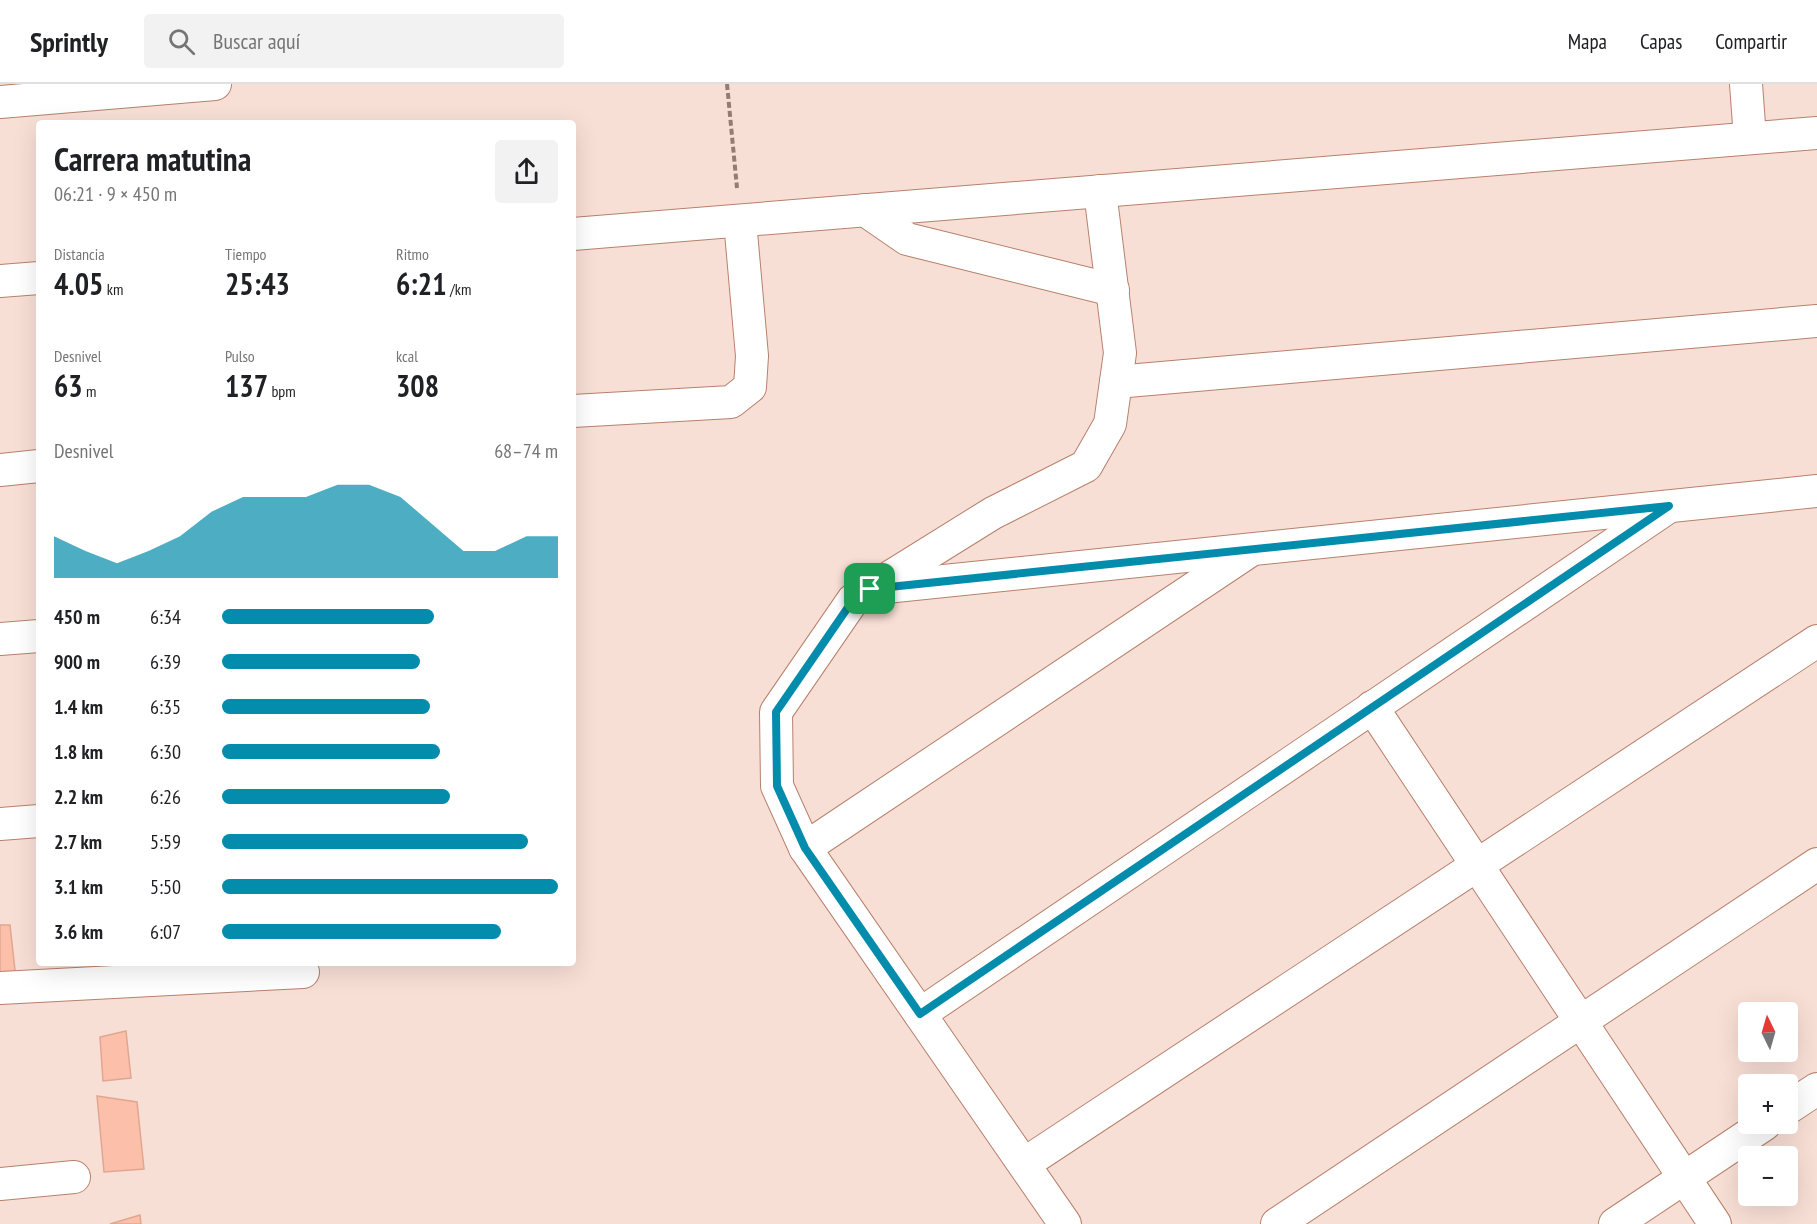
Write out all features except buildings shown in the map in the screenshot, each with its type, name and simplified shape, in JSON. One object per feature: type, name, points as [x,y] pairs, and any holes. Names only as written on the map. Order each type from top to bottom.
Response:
[{"type":"street","points":[[0,102],[216,84]]},
{"type":"street","points":[[1746,84],[1750,138]]},
{"type":"street","points":[[576,234],[1817,134]]},
{"type":"street","points":[[1065,1224],[805,848],[777,786],[776,712],[853,600],[993,513],[1086,466],[1110,424],[1120,353],[1100,191]]},
{"type":"street","points":[[865,210],[906,239],[1113,290]]},
{"type":"street","points":[[576,411],[731,402],[750,387],[752,356],[740,221]]},
{"type":"street","points":[[0,281],[36,278]]},
{"type":"street","points":[[1116,382],[1817,321]]},
{"type":"street","points":[[0,470],[36,466]]},
{"type":"street","points":[[870,589],[1817,491]]},
{"type":"street","points":[[920,1014],[1669,506]]},
{"type":"street","points":[[805,848],[1251,549]]},
{"type":"street","points":[[0,639],[36,636]]},
{"type":"street","points":[[1024,1164],[1817,641]]},
{"type":"street","points":[[1372,707],[1715,1224]]},
{"type":"street","points":[[0,824],[36,821]]},
{"type":"street","points":[[1277,1224],[1817,864]]},
{"type":"street","points":[[0,988],[303,972]]},
{"type":"street","points":[[1798,1101],[1817,1089]]},
{"type":"street","points":[[1615,1224],[1750,1134]]},
{"type":"street","points":[[0,1184],[74,1177]]},
{"type":"path","points":[[727,84],[740,221]]},
{"type":"route","points":[[1669,506],[920,1014],[805,848],[777,786],[776,712],[853,600],[870,589],[1669,506]]}]
